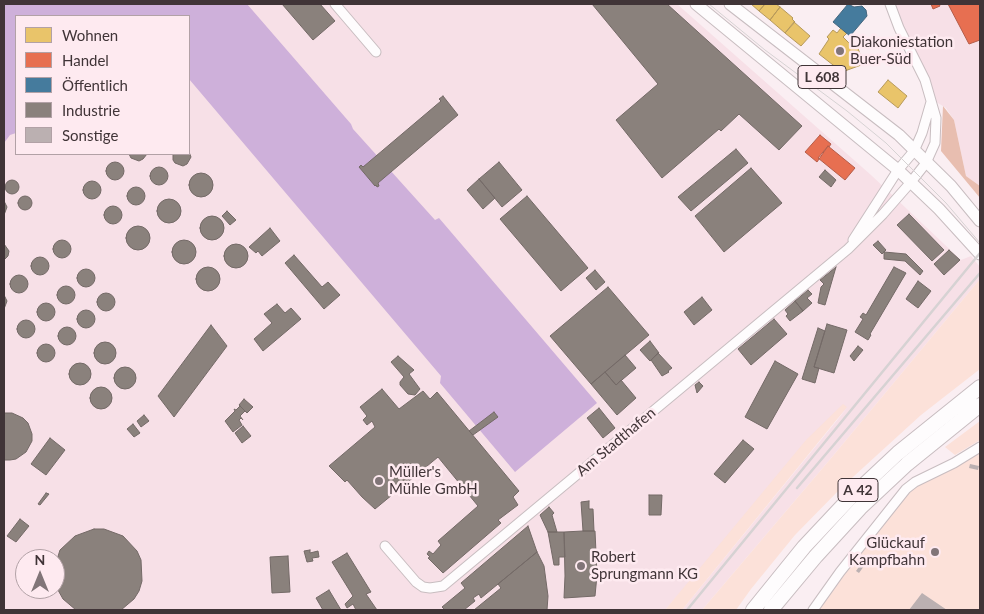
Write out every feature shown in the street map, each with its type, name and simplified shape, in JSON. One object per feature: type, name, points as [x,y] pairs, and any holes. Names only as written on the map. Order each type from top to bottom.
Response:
[{"type":"highway","name":"A 42","points":[[753,610],[804,547],[850,498],[898,453],[949,410],[980,387]]},
{"type":"highway","name":"A 42","points":[[771,610],[816,556],[860,508],[907,464],[980,405]]},
{"type":"main road","name":"L 608","points":[[696,4],[898,170],[939,209],[980,254]]},
{"type":"main road","name":"L 608","points":[[730,4],[899,135],[951,186],[980,221]]},
{"type":"street","points":[[335,4],[376,52]]},
{"type":"street","name":"Am Stadthafen","points":[[384,546],[416,582],[423,587],[443,586],[848,249],[871,226],[926,163],[935,143],[936,118],[925,80],[902,35],[890,4]]},
{"type":"street","name":"Am Stadthafen","points":[[848,249],[862,224],[898,170],[914,151],[922,133],[931,102]]},
{"type":"street","points":[[813,610],[840,572],[906,489],[920,479],[954,463],[980,447]]},
{"type":"shaded area","points":[[4,4],[677,4],[871,175],[961,260],[971,256],[980,267],[980,279],[702,610],[682,610],[847,408],[665,610],[4,610]]},
{"type":"shaded area","points":[[4,4],[247,4],[351,124],[353,129],[435,220],[439,218],[597,403],[515,472],[440,383],[441,376],[190,80],[190,15],[15,15],[15,133],[10,135],[4,143]]},
{"type":"shaded area","points":[[893,4],[980,4],[980,186],[966,176],[954,120],[946,108],[933,100]]},
{"type":"shaded area","points":[[943,106],[954,120],[966,176],[980,186],[980,198],[941,151]]},
{"type":"shaded area","points":[[980,279],[980,369],[921,415],[842,487],[795,535],[736,610],[702,610],[832,457]]},
{"type":"shaded area","points":[[843,404],[847,407],[682,610],[665,610],[806,440]]},
{"type":"shaded area","points":[[980,421],[980,440],[955,455],[945,447]]},
{"type":"shaded area","name":"Glückauf Kampfbahn","points":[[980,449],[980,610],[815,610],[900,499],[916,485]]},
{"type":"building: Wohnen","points":[[751,4],[765,4],[759,11]]},
{"type":"building: Wohnen","points":[[765,4],[776,4],[780,7],[770,20],[759,11]]},
{"type":"building: Wohnen","points":[[780,7],[795,22],[785,33],[770,20]]},
{"type":"building: Wohnen","points":[[794,22],[810,36],[801,46],[785,33]]},
{"type":"building: Wohnen","name":"Diakoniestation Buer-Süd","points":[[841,28],[847,33],[843,37],[853,47],[857,46],[864,64],[842,72],[819,54],[829,39],[827,37],[833,30],[837,33]]},
{"type":"building: Wohnen","points":[[888,80],[907,96],[898,108],[878,92]]},
{"type":"building: Handel","points":[[931,4],[939,4],[940,6],[933,9]]},
{"type":"building: Handel","points":[[948,4],[980,4],[980,40],[969,44]]},
{"type":"building: Handel","points":[[820,135],[831,144],[817,162],[805,152]]},
{"type":"building: Handel","points":[[828,146],[855,168],[845,180],[818,158]]},
{"type":"building: Öffentlich","points":[[848,4],[854,7],[862,6],[866,10],[867,16],[850,36],[833,22]]},
{"type":"building: Industrie","points":[[282,4],[320,4],[335,21],[313,40]]},
{"type":"building: Industrie","points":[[592,4],[667,4],[802,126],[779,150],[739,114],[721,131],[719,129],[662,178],[616,120],[658,84]]},
{"type":"building: Industrie","points":[[443,96],[458,115],[378,183],[379,186],[375,186],[359,167],[361,165],[363,167],[441,101],[439,99]]},
{"type":"building: Industrie","points":[[736,149],[748,163],[691,211],[678,197]]},
{"type":"building: Industrie","points":[[190,154],[191,157],[187,164],[183,166],[175,163],[173,155]]},
{"type":"building: Industrie","points":[[130,155],[146,155],[139,161],[131,158]]},
{"type":"building: Industrie","points":[[115,162],[121,165],[124,171],[121,177],[115,180],[109,177],[106,171],[109,165]]},
{"type":"building: Industrie","points":[[499,162],[522,190],[502,207],[479,179]]},
{"type":"building: Industrie","points":[[159,167],[165,170],[168,176],[165,182],[159,185],[153,182],[150,176],[153,170]]},
{"type":"building: Industrie","points":[[751,168],[782,203],[724,252],[695,216]]},
{"type":"building: Industrie","points":[[825,170],[836,180],[831,187],[819,177]]},
{"type":"building: Industrie","points":[[201,173],[210,176],[213,185],[210,194],[201,197],[192,194],[189,185],[192,176]]},
{"type":"building: Industrie","points":[[479,179],[495,198],[483,209],[467,190]]},
{"type":"building: Industrie","points":[[9,180],[15,180],[19,187],[15,194],[9,194],[5,190],[5,184]]},
{"type":"building: Industrie","points":[[92,181],[98,184],[101,190],[98,196],[92,199],[86,196],[83,190],[86,184]]},
{"type":"building: Industrie","points":[[136,187],[142,190],[145,196],[142,202],[136,205],[130,202],[127,196],[130,190]]},
{"type":"building: Industrie","points":[[22,196],[28,196],[32,203],[28,210],[22,210],[18,206],[18,200]]},
{"type":"building: Industrie","points":[[527,196],[588,268],[561,291],[500,219]]},
{"type":"building: Industrie","points":[[169,199],[178,202],[181,211],[178,220],[169,223],[160,220],[157,211],[160,202]]},
{"type":"building: Industrie","points":[[4,201],[7,207],[4,215]]},
{"type":"building: Industrie","points":[[113,206],[119,209],[122,215],[119,221],[113,224],[107,221],[104,215],[107,209]]},
{"type":"building: Industrie","points":[[227,211],[236,220],[230,225],[222,216]]},
{"type":"building: Industrie","points":[[909,214],[944,250],[932,261],[897,225]]},
{"type":"building: Industrie","points":[[212,216],[221,219],[224,228],[221,237],[212,240],[203,237],[200,228],[203,219]]},
{"type":"building: Industrie","points":[[138,226],[147,229],[150,238],[147,247],[138,250],[129,247],[126,238],[129,229]]},
{"type":"building: Industrie","points":[[270,228],[280,241],[262,256],[258,251],[256,253],[249,247]]},
{"type":"building: Industrie","points":[[62,240],[68,243],[71,249],[68,255],[62,258],[56,255],[53,249],[56,243]]},
{"type":"building: Industrie","points":[[184,240],[193,243],[196,252],[193,261],[184,264],[175,261],[172,252],[175,243]]},
{"type":"building: Industrie","points":[[878,241],[886,250],[882,254],[873,245]]},
{"type":"building: Industrie","points":[[4,244],[9,251],[8,256],[4,260]]},
{"type":"building: Industrie","points":[[236,244],[245,247],[248,256],[245,265],[236,268],[227,265],[224,256],[227,247]]},
{"type":"building: Industrie","points":[[949,250],[960,260],[944,275],[934,264]]},
{"type":"building: Industrie","points":[[884,252],[906,254],[923,271],[920,275],[905,261],[884,259]]},
{"type":"building: Industrie","points":[[294,255],[322,287],[328,282],[340,295],[324,309],[285,263]]},
{"type":"building: Industrie","points":[[40,257],[46,260],[49,266],[46,272],[40,275],[34,272],[31,266],[34,260]]},
{"type":"building: Industrie","points":[[208,267],[217,270],[220,279],[217,288],[208,291],[199,288],[196,279],[199,270]]},
{"type":"building: Industrie","points":[[836,267],[825,305],[818,303],[821,287],[824,284],[820,280]]},
{"type":"building: Industrie","points":[[894,267],[906,273],[868,340],[855,332],[863,319],[860,317],[863,313],[866,315]]},
{"type":"building: Industrie","points":[[86,269],[92,272],[95,278],[92,284],[86,287],[80,284],[77,278],[80,272]]},
{"type":"building: Industrie","points":[[595,270],[605,282],[596,290],[586,278]]},
{"type":"building: Industrie","points":[[19,275],[25,278],[28,284],[25,290],[19,293],[13,290],[10,284],[13,278]]},
{"type":"building: Industrie","points":[[918,281],[931,291],[918,308],[906,299]]},
{"type":"building: Industrie","points":[[66,286],[72,289],[75,295],[72,301],[66,304],[60,301],[57,295],[60,289]]},
{"type":"building: Industrie","points":[[608,287],[649,335],[591,384],[550,336]]},
{"type":"building: Industrie","points":[[808,290],[812,294],[807,298],[812,303],[803,311],[795,301]]},
{"type":"building: Industrie","points":[[106,293],[112,296],[115,302],[112,308],[106,311],[100,308],[97,302],[100,296]]},
{"type":"building: Industrie","points":[[4,295],[7,301],[4,309]]},
{"type":"building: Industrie","points":[[702,297],[712,310],[694,325],[684,312]]},
{"type":"building: Industrie","points":[[795,301],[803,311],[790,321],[786,316],[788,314],[785,310]]},
{"type":"building: Industrie","points":[[46,303],[52,306],[55,312],[52,318],[46,321],[40,318],[37,312],[40,306]]},
{"type":"building: Industrie","points":[[277,304],[285,313],[291,308],[301,319],[263,351],[254,339],[272,323],[264,314]]},
{"type":"building: Industrie","points":[[86,310],[92,313],[95,319],[92,325],[86,328],[80,325],[77,319],[80,313]]},
{"type":"building: Industrie","points":[[774,319],[787,334],[751,365],[738,349]]},
{"type":"building: Industrie","points":[[26,320],[32,323],[35,329],[32,335],[26,338],[20,335],[17,329],[20,323]]},
{"type":"building: Industrie","points":[[827,324],[847,330],[834,373],[814,367]]},
{"type":"building: Industrie","points":[[211,325],[227,346],[174,417],[158,396]]},
{"type":"building: Industrie","points":[[67,327],[73,330],[76,336],[73,342],[67,345],[61,342],[58,336],[61,330]]},
{"type":"building: Industrie","points":[[818,328],[825,331],[814,367],[819,368],[815,383],[802,379]]},
{"type":"building: Industrie","points":[[650,341],[659,353],[650,361],[640,350]]},
{"type":"building: Industrie","points":[[105,342],[113,345],[116,353],[113,361],[105,364],[97,361],[94,353],[97,345]]},
{"type":"building: Industrie","points":[[46,344],[52,347],[55,353],[52,359],[46,362],[40,359],[37,353],[40,347]]},
{"type":"building: Industrie","points":[[858,346],[863,350],[854,361],[850,356]]},
{"type":"building: Industrie","points":[[658,353],[672,368],[662,376],[651,360]]},
{"type":"building: Industrie","points":[[625,355],[636,368],[616,385],[605,372]]},
{"type":"building: Industrie","points":[[398,356],[414,370],[409,374],[420,389],[415,395],[408,394],[400,385],[404,377],[391,362]]},
{"type":"building: Industrie","points":[[775,361],[798,374],[767,429],[745,417]]},
{"type":"building: Industrie","points":[[80,363],[88,366],[91,374],[88,382],[80,385],[72,382],[69,374],[72,366]]},
{"type":"building: Industrie","points":[[125,367],[133,370],[136,378],[133,386],[125,389],[117,386],[114,378],[117,370]]},
{"type":"building: Industrie","points":[[605,372],[616,385],[621,380],[636,398],[617,415],[591,384]]},
{"type":"building: Industrie","points":[[699,382],[703,386],[697,393],[695,385]]},
{"type":"building: Industrie","points":[[101,387],[109,390],[112,398],[109,406],[101,409],[93,406],[90,398],[93,390]]},
{"type":"building: Industrie","name":"Müller's Mühle GmbH","points":[[382,389],[399,409],[423,391],[430,399],[437,392],[519,491],[513,497],[518,505],[498,520],[501,523],[443,573],[428,558],[430,557],[427,554],[429,551],[433,554],[441,545],[438,541],[478,506],[438,457],[375,509],[347,480],[345,482],[329,466],[375,427],[372,421],[367,425],[363,420],[367,416],[360,407]]},
{"type":"building: Industrie","points":[[244,399],[253,407],[247,413],[239,405]]},
{"type":"building: Industrie","points":[[240,406],[245,411],[240,416],[243,420],[241,418],[239,420],[242,425],[233,432],[225,421],[235,411],[234,409],[236,410]]},
{"type":"building: Industrie","points":[[599,408],[615,428],[603,438],[587,418]]},
{"type":"building: Industrie","points":[[494,412],[498,417],[473,435],[469,431]]},
{"type":"building: Industrie","points":[[4,413],[12,413],[23,418],[28,423],[32,434],[32,441],[26,452],[16,459],[4,460]]},
{"type":"building: Industrie","points":[[144,415],[149,421],[141,427],[137,421]]},
{"type":"building: Industrie","points":[[133,424],[140,433],[134,437],[127,429]]},
{"type":"building: Industrie","points":[[243,426],[251,436],[242,443],[235,433]]},
{"type":"building: Industrie","points":[[50,438],[65,450],[46,475],[31,464]]},
{"type":"building: Industrie","points":[[743,440],[754,449],[725,483],[714,474]]},
{"type":"building: Industrie","points":[[46,493],[49,494],[40,505],[38,504]]},
{"type":"building: Industrie","points":[[649,495],[662,495],[661,515],[649,515]]},
{"type":"building: Industrie","points":[[589,501],[589,509],[593,509],[594,531],[583,531],[581,502]]},
{"type":"building: Industrie","points":[[549,507],[554,513],[552,515],[557,532],[548,532],[540,515]]},
{"type":"building: Industrie","points":[[20,519],[29,526],[16,542],[7,536]]},
{"type":"building: Industrie","points":[[528,526],[537,552],[481,598],[479,594],[473,598],[475,601],[464,610],[445,610],[442,607],[465,588],[461,583]]},
{"type":"building: Industrie","points":[[94,529],[104,529],[123,536],[137,551],[141,560],[142,581],[134,599],[121,610],[76,610],[63,599],[65,599],[65,549],[61,549],[75,536]]},
{"type":"building: Industrie","name":"Robert Sprungmann KG","points":[[595,531],[597,575],[595,596],[564,598],[564,532]]},
{"type":"building: Industrie","points":[[548,532],[564,532],[565,557],[559,557],[559,565],[554,565]]},
{"type":"building: Industrie","points":[[310,550],[310,553],[318,551],[319,557],[312,558],[313,561],[307,562],[304,551]]},
{"type":"building: Industrie","points":[[537,552],[544,566],[548,596],[547,610],[474,610],[501,588],[498,584]]},
{"type":"building: Industrie","points":[[347,553],[371,592],[366,594],[377,610],[356,610],[353,604],[347,608],[345,604],[353,596],[332,562]]},
{"type":"building: Industrie","points":[[288,556],[290,592],[272,593],[270,557]]},
{"type":"building: Industrie","points":[[329,590],[341,610],[323,610],[316,598]]},
{"type":"building: Sonstige","points":[[970,464],[979,466],[978,470],[969,468]]},
{"type":"building: Sonstige","points":[[861,564],[864,566],[859,573],[856,571]]},
{"type":"building: Sonstige","points":[[922,593],[947,610],[909,610]]},
{"type":"tram line","points":[[709,4],[765,50],[847,111],[886,143],[946,203],[980,243]]},
{"type":"railway","points":[[687,610],[980,253]]},
{"type":"railway","points":[[797,488],[980,273]]},
{"type":"place","name":"Diakoniestation Buer-Süd","points":[[840,51]]},
{"type":"place","name":"Müller's Mühle GmbH","points":[[379,481]]},
{"type":"place","name":"Glückauf Kampfbahn","points":[[935,552]]},
{"type":"place","name":"Robert Sprungmann KG","points":[[581,566]]}]
